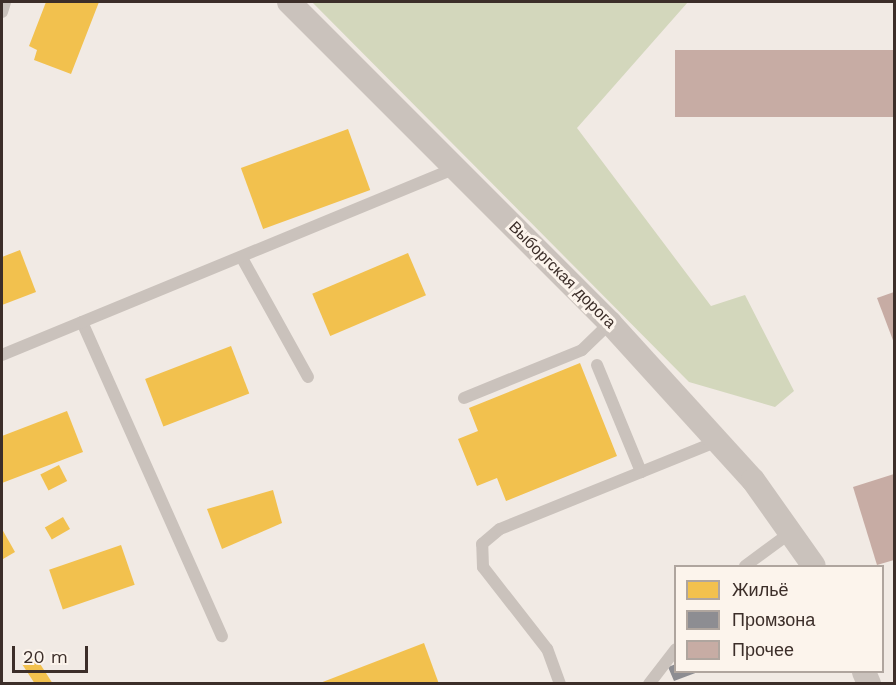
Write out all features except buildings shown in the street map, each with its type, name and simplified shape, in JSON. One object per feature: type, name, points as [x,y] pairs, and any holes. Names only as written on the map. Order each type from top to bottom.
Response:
[{"type":"street","name":"Выборгская дорога","points":[[289,2],[610,323],[753,480],[813,565]]},
{"type":"lane","points":[[2,12],[5,2]]},
{"type":"lane","points":[[2,355],[456,168]]},
{"type":"lane","points":[[242,258],[308,377]]},
{"type":"lane","points":[[82,322],[222,636]]},
{"type":"lane","points":[[464,398],[582,350],[610,323]]},
{"type":"lane","points":[[597,365],[641,472]]},
{"type":"lane","points":[[560,684],[547,649],[483,567],[482,544],[500,530],[718,441]]},
{"type":"lane","points":[[748,565],[790,533]]},
{"type":"lane","points":[[649,684],[674,650]]},
{"type":"green space","points":[[312,2],[688,2],[577,128],[711,306],[745,295],[794,391],[775,407],[689,382]]}]
